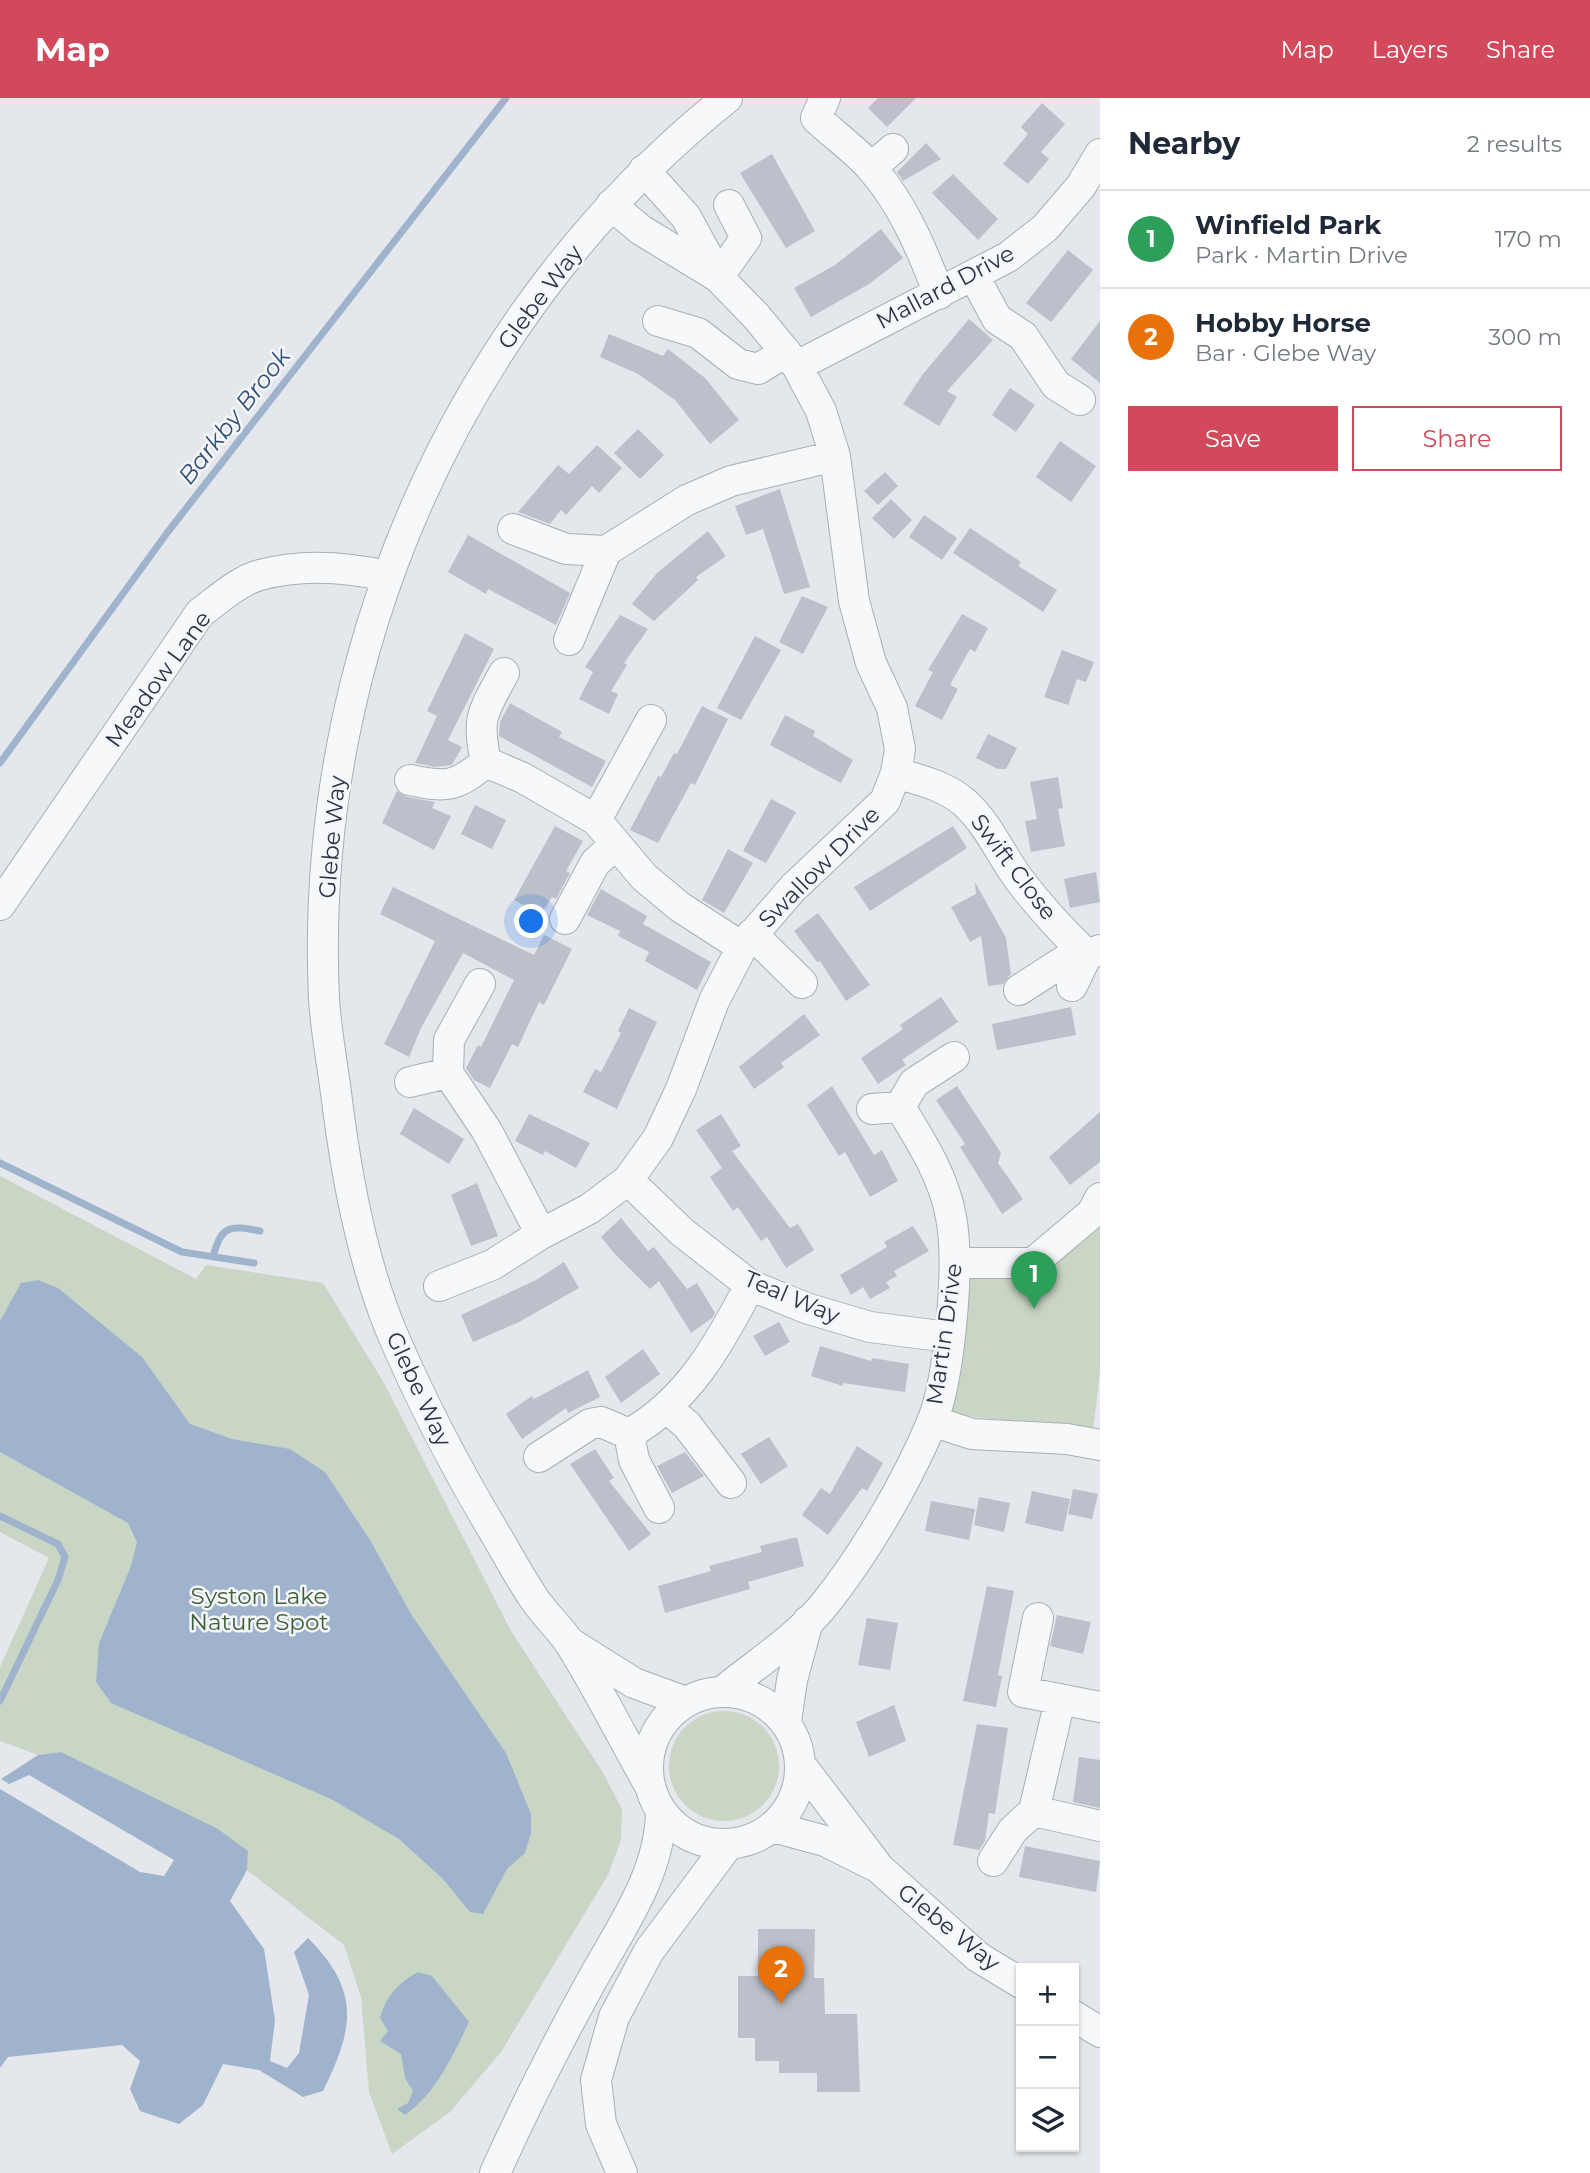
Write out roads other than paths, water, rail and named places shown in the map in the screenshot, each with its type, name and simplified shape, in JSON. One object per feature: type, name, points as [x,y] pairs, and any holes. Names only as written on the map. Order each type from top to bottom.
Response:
[{"type":"street","name":"Glebe Way","points":[[655,1799],[569,1642],[534,1599],[453,1464],[391,1329],[359,1226],[339,1116],[324,1001],[326,863],[341,743],[360,657],[386,576],[425,483],[452,429],[497,355],[547,283],[611,205],[644,170],[727,98]]},
{"type":"street","points":[[825,98],[817,118],[844,144],[882,158],[893,197],[919,243],[939,293]]},
{"type":"street","name":"Mallard Drive","points":[[658,321],[698,333],[738,365],[758,369],[791,359],[939,293],[1007,257],[1045,228],[1081,186],[1100,154]]},
{"type":"street","name":"Swallow Drive","points":[[439,1286],[492,1265],[541,1234],[589,1209],[628,1180],[658,1138],[714,1001],[747,940],[793,888],[885,801],[896,773],[900,749],[892,708],[872,663],[854,601],[835,456],[821,411],[791,359],[718,277],[686,217],[644,170]]},
{"type":"street","name":"Swallow Drive","points":[[611,205],[641,230],[718,277]]},
{"type":"street","points":[[718,277],[746,238],[729,205]]},
{"type":"street","points":[[974,276],[997,319],[1023,336],[1060,397]]},
{"type":"street","points":[[513,529],[566,549],[606,551],[687,500],[731,481],[835,456]]},
{"type":"street","points":[[569,640],[606,551]]},
{"type":"street","name":"Meadow Lane","points":[[0,905],[200,613],[235,587],[260,575],[322,568],[355,570],[386,576]]},
{"type":"street","points":[[486,762],[480,733],[480,717],[504,673]]},
{"type":"street","points":[[596,820],[651,720]]},
{"type":"street","points":[[486,762],[523,778],[596,820],[644,877],[680,907],[772,951],[802,983]]},
{"type":"street","points":[[410,780],[441,787],[463,782],[486,762]]},
{"type":"street","name":"Swift Close","points":[[896,773],[935,784],[965,803],[996,840],[1017,876],[1089,952]]},
{"type":"street","points":[[565,919],[595,863],[615,845]]},
{"type":"street","points":[[1072,986],[1089,952]]},
{"type":"street","points":[[1019,990],[1089,952]]},
{"type":"street","points":[[480,984],[449,1040],[448,1073],[487,1131],[541,1234]]},
{"type":"street","name":"Martin Drive","points":[[723,1691],[824,1605],[862,1550],[932,1421],[941,1389],[956,1263],[951,1215],[930,1157],[895,1100],[954,1057]]},
{"type":"street","points":[[410,1082],[448,1073]]},
{"type":"street","name":"Teal Way","points":[[628,1180],[682,1232],[750,1285],[806,1308],[870,1327],[947,1337]]},
{"type":"street","points":[[956,1263],[1033,1263],[1092,1213],[1100,1198]]},
{"type":"street","points":[[632,1447],[716,1351],[750,1285]]},
{"type":"street","points":[[667,1408],[687,1425],[731,1483]]},
{"type":"street","points":[[932,1421],[972,1434],[1066,1439],[1100,1444]]},
{"type":"street","points":[[539,1457],[590,1424],[601,1422],[632,1447],[659,1508]]},
{"type":"street","points":[[1038,1618],[1023,1692],[1100,1707]]},
{"type":"street","name":"Martin Drive","points":[[786,1722],[792,1680],[808,1621]]},
{"type":"street","name":"Glebe Way","points":[[569,1642],[634,1683],[686,1702]]},
{"type":"street","points":[[495,2173],[567,2027],[650,1874],[661,1841],[648,1766],[654,1738],[670,1713],[704,1694],[723,1691],[747,1695],[768,1705],[786,1722],[796,1742],[800,1764],[793,1798],[773,1827],[752,1839],[728,1844],[703,1842],[680,1830],[655,1799]]},
{"type":"street","points":[[993,1861],[1013,1830],[1034,1811],[1060,1700]]},
{"type":"street","name":"Glebe Way","points":[[800,1764],[880,1869],[978,1957],[1016,1980]]},
{"type":"street","points":[[1034,1811],[1100,1826]]},
{"type":"street","name":"Glebe Way","points":[[773,1827],[825,1841],[880,1869]]},
{"type":"street","points":[[622,2173],[601,2124],[596,2080],[614,2017],[649,1951],[728,1844]]},
{"type":"street","points":[[1079,2019],[1100,2032]]},
{"type":"water","points":[[38,1280],[58,1288],[142,1357],[190,1424],[232,1439],[290,1449],[325,1472],[370,1540],[411,1614],[506,1753],[531,1814],[531,1833],[525,1853],[507,1869],[483,1914],[470,1912],[443,1879],[399,1839],[331,1799],[111,1703],[96,1682],[99,1643],[131,1566],[137,1542],[128,1523],[0,1452],[0,1321],[21,1283]]},
{"type":"water","points":[[61,1752],[218,1829],[248,1851],[247,1870],[230,1901],[264,1949],[275,2020],[270,2061],[287,2068],[299,2053],[309,1995],[294,1952],[308,1938],[337,1975],[344,1993],[346,2029],[323,2091],[303,2097],[259,2070],[223,2064],[203,2105],[179,2124],[140,2111],[130,2089],[140,2061],[122,2045],[8,2057],[0,2068],[0,1789],[140,1872],[164,1876],[174,1860],[29,1775],[9,1784],[1,1779],[38,1755]]},
{"type":"water","points":[[418,1972],[432,1976],[469,2022],[435,2085],[405,2115],[397,2109],[408,2103],[413,2091],[405,2078],[401,2054],[380,2041],[388,2031],[380,2018],[385,2003],[394,1991]]},
{"type":"waterway","name":"Barkby Brook","points":[[0,763],[167,533],[506,98]]},
{"type":"waterway","points":[[0,1163],[182,1252],[254,1263]]},
{"type":"waterway","points":[[213,1257],[223,1233],[228,1230],[241,1228],[260,1231]]},
{"type":"waterway","points":[[0,1516],[58,1544],[65,1557],[58,1580],[0,1701]]},
{"type":"place","name":"Winfield Park","points":[[1034,1309]]},
{"type":"place","name":"Hobby Horse","points":[[781,2004]]},
{"type":"park label","name":"Syston Lake Nature Spot","points":[[259,1609]]}]
